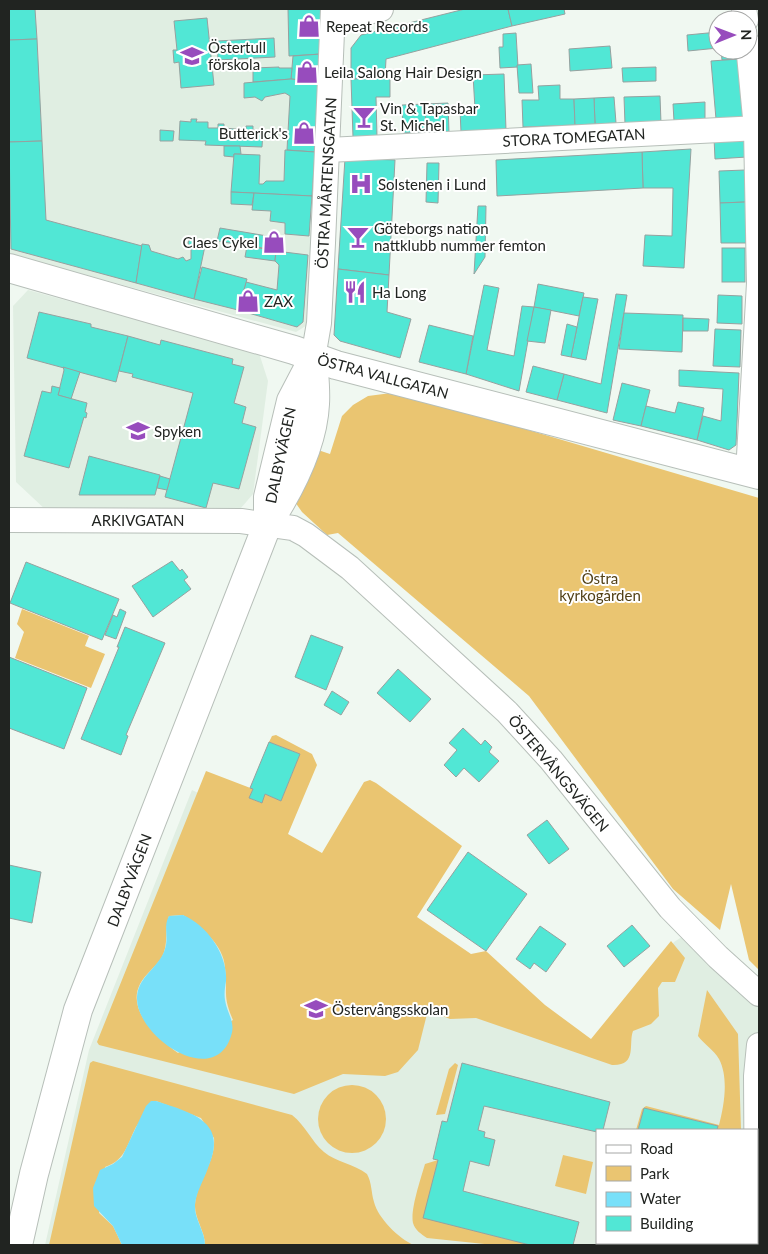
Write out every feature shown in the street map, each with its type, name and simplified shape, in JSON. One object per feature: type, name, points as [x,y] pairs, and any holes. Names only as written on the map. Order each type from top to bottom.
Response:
[{"type":"street","points":[[333,14],[381,9]]},
{"type":"street","name":"ÖSTRA MÅRTENSGATAN","points":[[313,358],[319,323],[333,14]]},
{"type":"street","points":[[750,60],[757,128],[759,282],[752,467]]},
{"type":"street","name":"STORA TOMEGATAN","points":[[328,150],[757,128]]},
{"type":"street","name":"ÖSTRA VALLGATAN","points":[[9,268],[313,358],[752,467]]},
{"type":"street","name":"DALBYVÄGEN","points":[[18,1245],[34,1174],[78,1010],[268,523],[268,497],[291,401],[313,358]]},
{"type":"street","name":"ARKIVGATAN","points":[[9,520],[241,521],[268,523]]},
{"type":"street","name":"ÖSTERVÅNGSVÄGEN","points":[[268,523],[293,528],[306,535],[350,568],[507,712],[551,760],[670,908],[718,957],[759,994]]},
{"type":"street","points":[[756,1129],[756,1076],[759,1045]]},
{"type":"shaded area","points":[[9,9],[327,9],[309,324],[296,332],[9,254]]},
{"type":"shaded area","name":"Spyken","points":[[28,290],[259,353],[268,381],[253,494],[235,515],[47,511],[16,482],[13,306]]},
{"type":"shaded area","name":"Östervångsskolan","points":[[192,790],[287,836],[592,1042],[674,942],[691,931],[759,994],[757,1129],[596,1129],[596,1244],[756,1245],[45,1245],[89,1050]]},
{"type":"green space","name":"Östra kyrkogården","points":[[399,392],[759,498],[759,970],[749,960],[731,884],[720,930],[673,889],[529,696],[338,533],[327,535],[302,512],[295,502],[315,449],[330,454],[342,416],[353,405],[368,396]]},
{"type":"green space","points":[[22,609],[89,636],[85,646],[105,654],[91,688],[15,658],[24,632],[17,624]]},
{"type":"green space","points":[[276,735],[312,754],[317,765],[288,834],[322,853],[364,782],[370,780],[376,783],[462,846],[417,917],[471,954],[486,951],[545,1005],[591,1039],[671,941],[685,958],[675,982],[662,982],[658,988],[659,1016],[651,1024],[633,1031],[629,1058],[626,1062],[612,1065],[476,1018],[450,1019],[428,1010],[418,1050],[398,1072],[385,1076],[343,1074],[294,1094],[99,1045],[97,1042],[206,771],[253,789],[249,798],[261,803],[265,794],[281,801],[300,754],[269,742],[272,736]],"holes":[[[183,915],[210,937],[224,959],[226,999],[233,1020],[178,1053],[162,1040],[147,1023],[137,1004],[137,994],[142,980],[162,957],[169,916]]]},
{"type":"green space","points":[[707,990],[738,1034],[741,1129],[717,1129],[718,1126],[644,1108],[638,1129],[636,1129],[642,1109],[646,1106],[719,1125],[725,1092],[724,1075],[717,1056],[698,1036]]},
{"type":"green space","points":[[93,1061],[292,1115],[324,1152],[367,1174],[374,1202],[380,1215],[396,1233],[414,1245],[205,1245],[195,1204],[199,1187],[212,1155],[214,1138],[201,1118],[156,1101],[136,1127],[122,1156],[105,1167],[99,1213],[113,1226],[122,1245],[49,1245],[90,1063]]},
{"type":"green space","points":[[455,1063],[458,1065],[445,1114],[436,1115],[449,1069]]},
{"type":"green space","points":[[352,1085],[365,1087],[376,1095],[384,1106],[386,1119],[384,1132],[376,1143],[365,1151],[352,1153],[339,1151],[328,1143],[320,1132],[318,1119],[320,1106],[328,1095],[339,1087]]},
{"type":"green space","points":[[563,1155],[593,1162],[586,1194],[555,1186]]},
{"type":"green space","points":[[438,1160],[424,1218],[530,1245],[494,1245],[427,1238],[418,1232],[412,1217],[414,1202],[425,1164]]},
{"type":"water","points":[[183,915],[208,933],[220,951],[226,971],[225,998],[232,1022],[232,1031],[222,1051],[209,1058],[193,1058],[161,1041],[148,1027],[140,1012],[137,997],[141,983],[158,962],[165,949],[166,924],[169,916]]},
{"type":"water","points":[[151,1101],[169,1105],[194,1115],[210,1129],[214,1139],[213,1152],[198,1191],[195,1205],[205,1245],[122,1245],[113,1226],[94,1206],[93,1188],[100,1170],[122,1157],[146,1106]]},
{"type":"building","points":[[9,9],[35,9],[37,39],[9,40]]},
{"type":"building","points":[[288,9],[321,9],[321,54],[289,56]]},
{"type":"building","points":[[465,9],[508,9],[512,26],[386,59],[385,78],[351,79],[351,48],[361,35]]},
{"type":"building","points":[[508,9],[564,9],[565,14],[512,26]]},
{"type":"building","name":"Östertull förskola","points":[[207,18],[214,85],[181,88],[179,62],[174,63],[173,50],[177,50],[174,21]]},
{"type":"building","points":[[516,33],[518,67],[500,68],[499,47],[503,47],[503,34]]},
{"type":"building","points":[[708,33],[708,49],[688,51],[687,35]]},
{"type":"building","points":[[274,38],[275,57],[218,60],[217,41]]},
{"type":"building","points":[[37,39],[42,141],[9,142],[9,40]]},
{"type":"building","points":[[610,46],[612,68],[570,71],[569,49]]},
{"type":"building","points":[[321,54],[319,82],[291,79],[293,56]]},
{"type":"building","points":[[739,60],[743,117],[716,119],[711,61]]},
{"type":"building","points":[[531,64],[533,93],[519,93],[517,65]]},
{"type":"building","points":[[656,67],[656,81],[623,82],[622,68]]},
{"type":"building","points":[[253,68],[292,68],[291,79],[253,82]]},
{"type":"building","points":[[504,74],[506,130],[461,132],[460,110],[475,109],[473,75]]},
{"type":"building","name":"Vin & Tapasbar St. Michel","points":[[390,78],[390,97],[376,97],[377,137],[353,137],[351,79]]},
{"type":"building","points":[[291,79],[319,82],[315,152],[287,150],[290,96],[285,93],[265,97],[262,101],[255,97],[244,98],[244,83]]},
{"type":"building","points":[[560,85],[560,99],[574,99],[575,125],[523,127],[522,100],[539,100],[538,86]]},
{"type":"building","points":[[660,96],[661,123],[625,124],[624,97]]},
{"type":"building","points":[[614,97],[616,123],[595,124],[594,98]]},
{"type":"building","points":[[594,98],[595,124],[575,125],[574,99]]},
{"type":"building","points":[[705,102],[705,119],[674,121],[673,104]]},
{"type":"building","points":[[448,103],[449,132],[426,132],[425,104]]},
{"type":"building","points":[[425,104],[426,132],[403,133],[402,105]]},
{"type":"building","points":[[191,119],[197,119],[196,122],[208,122],[208,128],[218,128],[218,124],[224,124],[224,128],[246,130],[246,126],[253,126],[253,130],[263,130],[262,147],[205,145],[206,141],[179,140],[180,121],[191,122]]},
{"type":"building","points":[[160,130],[174,131],[173,141],[160,141]]},
{"type":"building","points":[[746,137],[747,157],[715,159],[714,138]]},
{"type":"building","points":[[42,141],[46,220],[142,246],[136,283],[11,249],[9,142]]},
{"type":"building","points":[[224,146],[240,146],[241,154],[234,154],[234,157],[224,156]]},
{"type":"building","points":[[691,149],[684,268],[643,266],[645,235],[672,236],[673,188],[643,188],[642,152]]},
{"type":"building","points":[[285,150],[315,152],[312,196],[231,192],[234,154],[260,155],[259,184],[263,184],[266,181],[284,181]]},
{"type":"building","points":[[642,152],[643,188],[497,196],[496,160]]},
{"type":"building","points":[[345,158],[395,160],[389,275],[338,269]]},
{"type":"building","points":[[427,163],[439,163],[438,203],[426,202]]},
{"type":"building","points":[[745,170],[746,202],[720,203],[719,171]]},
{"type":"building","points":[[231,192],[254,193],[252,205],[231,204]]},
{"type":"building","points":[[254,193],[312,196],[309,236],[285,234],[285,223],[270,221],[271,211],[252,210]]},
{"type":"building","points":[[746,202],[746,243],[721,243],[720,203]]},
{"type":"building","points":[[478,206],[486,206],[485,257],[474,274]]},
{"type":"building","points":[[220,228],[279,238],[284,241],[283,251],[217,241]]},
{"type":"building","points":[[190,238],[206,241],[194,299],[136,283],[142,244],[149,245],[151,251],[178,259],[183,257],[186,261],[191,259],[191,248],[188,243]]},
{"type":"building","points":[[247,246],[276,251],[275,261],[245,257]]},
{"type":"building","points":[[722,248],[745,248],[745,282],[722,282]]},
{"type":"building","points":[[276,251],[308,255],[303,322],[297,327],[238,310],[246,282],[277,290],[279,265],[275,261]]},
{"type":"building","points":[[202,267],[247,279],[238,310],[194,299]]},
{"type":"building","points":[[338,269],[389,275],[387,312],[411,319],[400,358],[340,341],[334,335]]},
{"type":"building","points":[[538,284],[584,293],[579,316],[534,307]]},
{"type":"building","points":[[484,285],[499,288],[487,350],[514,356],[522,306],[534,307],[519,391],[466,374]]},
{"type":"building","points":[[616,294],[627,295],[607,413],[557,400],[564,374],[601,384]]},
{"type":"building","points":[[718,295],[742,296],[742,324],[717,323]]},
{"type":"building","points":[[583,297],[598,299],[586,360],[571,357]]},
{"type":"building","points":[[534,307],[551,310],[545,343],[527,341]]},
{"type":"building","points":[[39,312],[91,324],[91,327],[128,336],[116,382],[27,358]]},
{"type":"building","points":[[624,313],[683,315],[682,352],[619,349]]},
{"type":"building","points":[[683,318],[709,319],[708,331],[683,331]]},
{"type":"building","points":[[567,324],[577,327],[571,357],[561,355]]},
{"type":"building","points":[[429,325],[473,336],[466,374],[419,362]]},
{"type":"building","points":[[715,329],[741,330],[740,367],[713,366]]},
{"type":"building","points":[[128,336],[160,345],[161,340],[233,359],[232,364],[244,367],[234,403],[246,407],[242,423],[256,427],[239,489],[213,483],[206,508],[165,497],[193,393],[132,377],[133,374],[119,371]]},
{"type":"building","points":[[533,366],[564,374],[557,400],[526,392]]},
{"type":"building","points":[[63,367],[80,372],[71,399],[58,395],[64,370]]},
{"type":"building","points":[[679,370],[739,373],[736,445],[729,450],[697,440],[703,416],[721,421],[723,389],[679,386]]},
{"type":"building","points":[[622,383],[650,390],[641,426],[613,420]]},
{"type":"building","points":[[52,386],[60,388],[58,395],[87,403],[86,418],[84,417],[69,468],[24,456],[42,391],[51,393]]},
{"type":"building","points":[[678,402],[704,408],[697,440],[641,426],[646,406],[675,413]]},
{"type":"building","points":[[89,456],[160,475],[155,495],[79,495]]},
{"type":"building","points":[[160,476],[170,479],[167,490],[157,488]]},
{"type":"building","points":[[172,561],[188,577],[184,580],[191,589],[153,617],[132,586]]},
{"type":"building","points":[[26,562],[119,599],[102,640],[10,603]]},
{"type":"building","points":[[120,609],[126,612],[116,639],[105,635],[113,615],[117,617]]},
{"type":"building","points":[[125,627],[165,643],[126,735],[128,736],[121,755],[81,739],[119,647],[117,647]]},
{"type":"building","points":[[311,635],[343,647],[326,690],[295,677]]},
{"type":"building","points":[[9,657],[87,688],[64,749],[9,728]]},
{"type":"building","points":[[398,669],[431,699],[410,722],[377,693]]},
{"type":"building","points":[[332,691],[349,702],[341,715],[324,705]]},
{"type":"building","points":[[463,728],[481,745],[485,740],[492,747],[489,752],[499,761],[479,782],[464,768],[456,777],[444,765],[457,750],[449,743]]},
{"type":"building","points":[[269,742],[300,754],[281,801],[265,794],[262,803],[249,798],[253,789],[250,788]]},
{"type":"building","points":[[547,820],[569,849],[549,864],[527,835]]},
{"type":"building","points":[[468,852],[527,894],[486,951],[427,910]]},
{"type":"building","points":[[9,865],[41,872],[32,923],[9,918]]},
{"type":"building","points":[[632,925],[650,946],[624,967],[607,946]]},
{"type":"building","points":[[540,926],[566,944],[546,972],[534,963],[530,969],[516,959]]},
{"type":"building","points":[[462,1063],[610,1102],[603,1129],[596,1129],[596,1132],[484,1106],[478,1130],[485,1132],[484,1137],[495,1140],[489,1166],[470,1161],[463,1191],[579,1222],[573,1245],[530,1245],[423,1218],[438,1160],[433,1159],[442,1121],[447,1122]]},
{"type":"building","points":[[644,1108],[718,1126],[717,1129],[638,1129]]},
{"type":"building","points":[[610,1244],[684,1244],[683,1245]]},
{"type":"place","name":"Repeat Records","points":[[309,26]]},
{"type":"place","name":"Östertull förskola","points":[[192,56]]},
{"type":"place","name":"Leila Salong Hair Design","points":[[307,72]]},
{"type":"place","name":"Vin & Tapasbar St. Michel","points":[[364,117]]},
{"type":"place","name":"Butterick's","points":[[304,133]]},
{"type":"place","name":"Solstenen i Lund","points":[[361,184]]},
{"type":"place","name":"Göteborgs nation nattklubb nummer femton","points":[[358,237]]},
{"type":"place","name":"Claes Cykel","points":[[274,242]]},
{"type":"place","name":"Ha Long","points":[[355,292]]},
{"type":"place","name":"ZAX","points":[[248,301]]},
{"type":"place","name":"Spyken","points":[[138,431]]},
{"type":"place","name":"Östervångsskolan","points":[[316,1009]]}]
